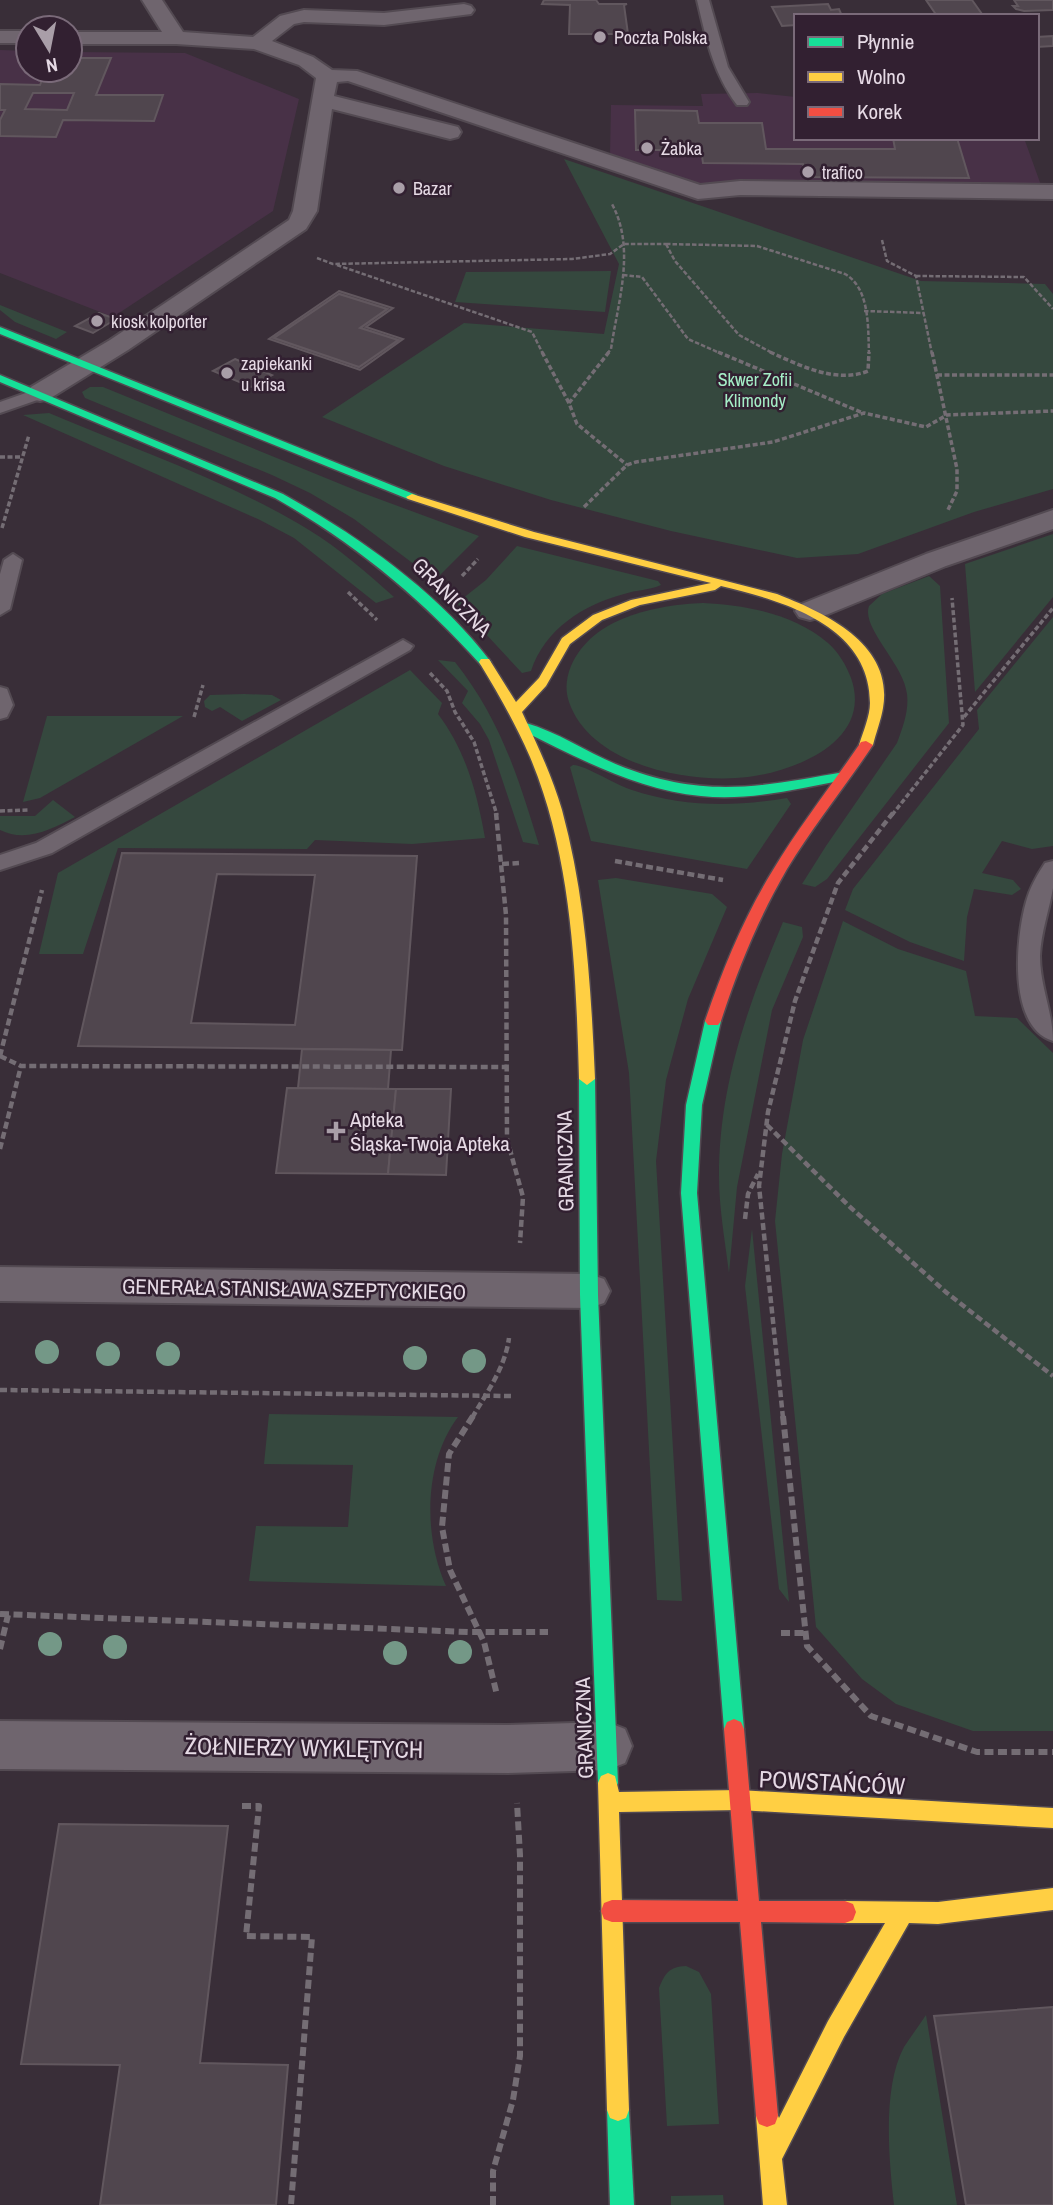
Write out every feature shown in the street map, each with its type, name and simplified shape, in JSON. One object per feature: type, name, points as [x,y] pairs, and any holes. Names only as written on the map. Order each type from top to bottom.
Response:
[{"type":"street","points":[[152,0],[176,38]]},
{"type":"street","points":[[257,43],[279,16],[407,17],[464,10]]},
{"type":"street","points":[[84,38],[176,38],[257,43],[306,61],[325,88],[465,136]]},
{"type":"street","points":[[325,88],[350,75],[698,192],[740,188],[1053,192]]},
{"type":"street","points":[[40,393],[87,366],[298,224],[305,211],[325,88]]},
{"type":"street","points":[[0,330],[455,512],[544,538],[727,584],[810,611],[839,629],[867,659],[875,675],[881,707],[874,731],[781,866],[740,947],[704,1051],[694,1098],[689,1164],[739,1800],[775,2205]]},
{"type":"street","name":"GRANICZNA","points":[[0,378],[310,510],[402,577],[487,665],[526,727],[557,812],[575,900],[584,971],[589,1291],[622,2205]]},
{"type":"street","points":[[810,611],[936,560],[1053,519]]},
{"type":"street","points":[[516,710],[544,681],[566,641],[587,624],[618,610],[668,595],[727,584]]},
{"type":"street","points":[[526,727],[635,776],[687,791],[746,792],[844,776]]},
{"type":"street","name":"GENERAŁA STANISŁAWA SZEPTYCKIEGO","points":[[0,1284],[589,1291]]},
{"type":"street","name":"ŻOŁNIERZY WYKLĘTYCH","points":[[0,1745],[507,1749],[607,1746]]},
{"type":"street","name":"POWSTAŃCÓW","points":[[609,1802],[739,1800],[1053,1818]]},
{"type":"street","points":[[612,1912],[938,1913],[1053,1899]]},
{"type":"street","points":[[771,2157],[836,2029],[904,1912]]},
{"type":"lane","points":[[703,0],[716,51],[731,90],[742,102]]},
{"type":"lane","points":[[0,408],[40,393]]},
{"type":"lane","points":[[0,609],[13,561]]},
{"type":"lane","points":[[0,863],[44,848],[403,646]]},
{"type":"lane","points":[[0,693],[3,705],[0,713]]},
{"type":"lane","points":[[1053,868],[1041,888],[1028,956],[1030,985],[1038,1012],[1053,1032]]},
{"type":"path","points":[[569,403],[611,349],[623,275],[624,244],[621,221]]},
{"type":"path","points":[[882,240],[887,261],[916,276],[1024,277],[1053,309]]},
{"type":"path","points":[[333,264],[572,259],[610,254],[624,244],[666,244],[757,246],[780,251],[855,280],[859,286],[864,311],[868,371],[854,377],[832,375],[739,335],[675,261],[666,244]]},
{"type":"path","points":[[312,256],[532,332],[577,424],[627,465]]},
{"type":"path","points":[[623,275],[642,277],[649,283],[688,339],[864,414],[926,427],[947,415],[1053,411]]},
{"type":"path","points":[[916,276],[957,469],[957,491],[943,518]]},
{"type":"path","points":[[864,311],[924,313]]},
{"type":"path","points":[[937,374],[1053,375]]},
{"type":"path","points":[[576,515],[627,465],[774,442],[864,414]]},
{"type":"path","points":[[0,534],[32,428]]},
{"type":"path","points":[[0,457],[23,457]]},
{"type":"path","points":[[345,590],[403,646]]},
{"type":"path","points":[[963,718],[1053,608]]},
{"type":"path","points":[[185,722],[196,716],[203,685]]},
{"type":"path","points":[[452,702],[474,742],[499,824],[506,915],[508,1144],[523,1205],[516,1292]]},
{"type":"path","points":[[0,811],[32,810]]},
{"type":"path","points":[[608,860],[726,881]]},
{"type":"path","points":[[43,886],[0,1056],[21,1066],[507,1067]]},
{"type":"path","points":[[0,1149],[21,1066]]},
{"type":"path","points":[[767,1124],[850,1207],[947,1293],[1053,1376]]},
{"type":"path","points":[[760,1170],[759,1186],[807,1646],[870,1716],[978,1752],[1053,1752]]},
{"type":"path","points":[[493,2205],[493,2171],[513,2100],[520,2056],[519,1825],[491,1668],[480,1632],[450,1570],[442,1527],[449,1454],[507,1354]]},
{"type":"path","points":[[0,1390],[511,1396]]},
{"type":"path","points":[[0,1615],[533,1633]]},
{"type":"path","points":[[0,1649],[8,1615]]},
{"type":"path","points":[[231,1805],[259,1806],[246,1936],[312,1937],[291,2205]]},
{"type":"shaded area","points":[[0,50],[14,50],[14,84],[84,84],[84,52],[185,53],[299,99],[273,211],[113,317],[0,273]]},
{"type":"shaded area","points":[[758,93],[794,97],[794,140],[1025,140],[1042,188],[699,185],[610,155],[611,105],[703,106],[701,94]]},
{"type":"green space","name":"Skwer Zofii Klimondy","points":[[564,159],[921,281],[1045,284],[1053,294],[1053,489],[974,512],[858,554],[797,558],[671,531],[551,500],[444,466],[322,417],[464,323],[604,334],[619,264]]},
{"type":"green space","points":[[611,271],[605,312],[455,302],[466,272]]},
{"type":"green space","points":[[0,305],[67,332],[56,339],[15,322],[0,310]]},
{"type":"green space","points":[[90,387],[103,387],[360,492],[479,536],[435,580],[354,519],[310,493],[85,398],[82,392]]},
{"type":"green space","points":[[49,413],[215,481],[279,513],[332,545],[394,597],[376,603],[294,538],[260,520],[23,415]]},
{"type":"green space","points":[[1053,534],[1053,597],[975,692],[965,564]]},
{"type":"green space","points":[[517,546],[658,581],[661,585],[609,599],[580,612],[556,631],[546,643],[531,671],[522,673],[457,603],[486,580]]},
{"type":"green space","points":[[929,576],[940,586],[949,723],[827,879],[815,887],[802,884],[897,743],[905,719],[907,694],[904,683],[871,625],[869,606],[882,594]]},
{"type":"green space","points":[[703,603],[736,606],[785,618],[815,633],[828,643],[847,668],[855,700],[851,719],[841,735],[826,748],[788,768],[767,774],[725,778],[672,773],[645,766],[620,756],[598,742],[581,724],[568,698],[568,675],[581,649],[594,636],[627,617],[666,607]]},
{"type":"green space","points":[[1053,617],[1053,846],[1032,849],[1002,841],[982,873],[1013,880],[1021,889],[1012,895],[974,889],[967,917],[964,961],[910,942],[845,910],[853,889],[979,729],[977,710]]},
{"type":"green space","points":[[438,660],[455,662],[484,705],[506,749],[539,845],[523,842],[489,740],[480,724],[462,703],[468,691]]},
{"type":"green space","points":[[410,670],[442,703],[438,714],[456,743],[469,773],[485,838],[412,844],[315,840],[307,849],[118,848],[83,954],[39,954],[58,873]]},
{"type":"green space","points":[[210,695],[272,695],[281,700],[242,721],[220,707],[212,711],[205,707],[204,701]]},
{"type":"green space","points":[[47,716],[183,716],[40,798],[23,802]]},
{"type":"green space","points":[[573,765],[632,790],[670,800],[728,804],[787,798],[791,804],[747,869],[591,841],[570,767]]},
{"type":"green space","points":[[53,800],[75,817],[48,830],[29,835],[10,834],[0,830],[0,816],[35,816]]},
{"type":"green space","points":[[616,878],[712,894],[727,907],[688,999],[666,1080],[656,1161],[682,1601],[657,1600],[629,1073],[598,880]]},
{"type":"green space","points":[[843,921],[898,949],[966,971],[975,1016],[1017,1018],[1053,1053],[1053,1731],[973,1731],[896,1704],[862,1679],[816,1627],[775,1221],[782,1154],[803,1040]]},
{"type":"green space","points":[[783,922],[802,927],[803,937],[772,1010],[737,1187],[729,1273],[719,1188],[724,1110],[747,1015]]},
{"type":"green space","points":[[752,1229],[789,1602],[779,1589],[745,1286]]},
{"type":"green space","points":[[269,1414],[458,1417],[439,1455],[431,1499],[433,1544],[446,1586],[249,1581],[256,1526],[348,1527],[353,1465],[264,1464]]},
{"type":"green space","points":[[686,1966],[699,1972],[711,1994],[719,2124],[667,2126],[659,1988],[668,1972]]},
{"type":"green space","points":[[926,2015],[957,2205],[894,2205],[889,2124],[892,2083],[904,2047]]},
{"type":"green space","points":[[723,2195],[724,2205],[671,2205],[671,2196]]},
{"type":"building","points":[[544,0],[596,0],[599,4],[627,4],[624,5],[628,34],[569,34],[570,5],[542,4]]},
{"type":"building","points":[[926,0],[972,0],[982,14],[936,14]]},
{"type":"building","points":[[1014,0],[1053,0],[1053,10],[1016,9],[1013,6],[1018,6]]},
{"type":"building","points":[[828,4],[831,10],[839,9],[841,14],[794,14],[794,25],[782,26],[772,7]]},
{"type":"building","points":[[1053,36],[1053,46],[1039,47],[1039,37]]},
{"type":"building","points":[[84,58],[111,58],[96,95],[163,95],[154,121],[63,120],[56,137],[0,136],[0,120],[5,110],[0,110],[0,84],[84,84]],"holes":[[[33,93],[74,93],[67,110],[25,109]]]},
{"type":"building","points":[[635,110],[697,111],[699,123],[762,123],[766,149],[895,149],[893,140],[958,140],[969,178],[805,177],[803,164],[703,163],[701,150],[636,150]]},
{"type":"building","points":[[339,291],[393,308],[366,327],[403,339],[360,370],[269,339]],"holes":[[[339,294],[387,309],[360,328],[398,340],[359,367],[274,338]]]},
{"type":"building","points":[[339,294],[387,309],[360,328],[398,340],[359,367],[274,338]]},
{"type":"building","points":[[99,313],[116,319],[93,333],[75,326]]},
{"type":"building","points":[[235,359],[272,375],[251,387],[213,371]]},
{"type":"building","points":[[122,853],[417,856],[402,1050],[78,1046]],"holes":[[[217,874],[315,875],[295,1025],[191,1023]]]},
{"type":"building","points":[[302,1049],[391,1050],[388,1089],[298,1088]]},
{"type":"building","points":[[287,1088],[396,1089],[388,1174],[276,1173]]},
{"type":"building","points":[[396,1089],[451,1089],[446,1175],[388,1174]]},
{"type":"building","points":[[59,1824],[228,1826],[200,2063],[288,2065],[276,2205],[100,2205],[120,2065],[21,2064]]},
{"type":"building","points":[[1053,2007],[1053,2205],[966,2205],[934,2016]]},
{"type":"traffic: fast","points":[[0,330],[412,497]]},
{"type":"traffic: fast","points":[[0,378],[279,496],[337,530],[390,569],[439,613],[485,662]]},
{"type":"traffic: fast","points":[[526,727],[633,776],[678,789],[737,792],[844,776]]},
{"type":"traffic: fast","points":[[713,1021],[694,1105],[689,1193],[734,1729]]},
{"type":"traffic: fast","points":[[587,1079],[589,1295],[608,1783]]},
{"type":"traffic: fast","points":[[618,2110],[622,2205]]},
{"type":"traffic: slow","points":[[412,497],[529,534],[773,596],[836,626],[860,647],[874,674],[877,706],[866,745]]},
{"type":"traffic: slow","points":[[516,710],[542,683],[566,641],[597,617],[635,602],[715,586]]},
{"type":"traffic: slow","points":[[485,662],[514,709],[537,758],[554,809],[567,862],[582,969],[587,1079]]},
{"type":"traffic: slow","points":[[608,1783],[618,2110]]},
{"type":"traffic: slow","points":[[609,1802],[739,1800],[1053,1818]]},
{"type":"traffic: slow","points":[[845,1912],[938,1913],[1053,1899]]},
{"type":"traffic: slow","points":[[771,2157],[836,2029],[904,1912]]},
{"type":"traffic: slow","points":[[767,2116],[775,2205]]},
{"type":"traffic: jam","points":[[713,1021],[737,954],[779,870],[866,745]]},
{"type":"traffic: jam","points":[[734,1729],[767,2116]]},
{"type":"traffic: jam","points":[[612,1911],[845,1912]]},
{"type":"place","name":"Poczta Polska","points":[[600,37]]},
{"type":"place","name":"Żabka","points":[[647,148]]},
{"type":"place","name":"trafico","points":[[808,172]]},
{"type":"place","name":"Bazar","points":[[399,188]]},
{"type":"place","name":"kiosk kolporter","points":[[97,321]]},
{"type":"place","name":"zapiekanki u krisa","points":[[227,373]]},
{"type":"place","name":"Apteka Śląska-Twoja Apteka","points":[[336,1131]]}]
